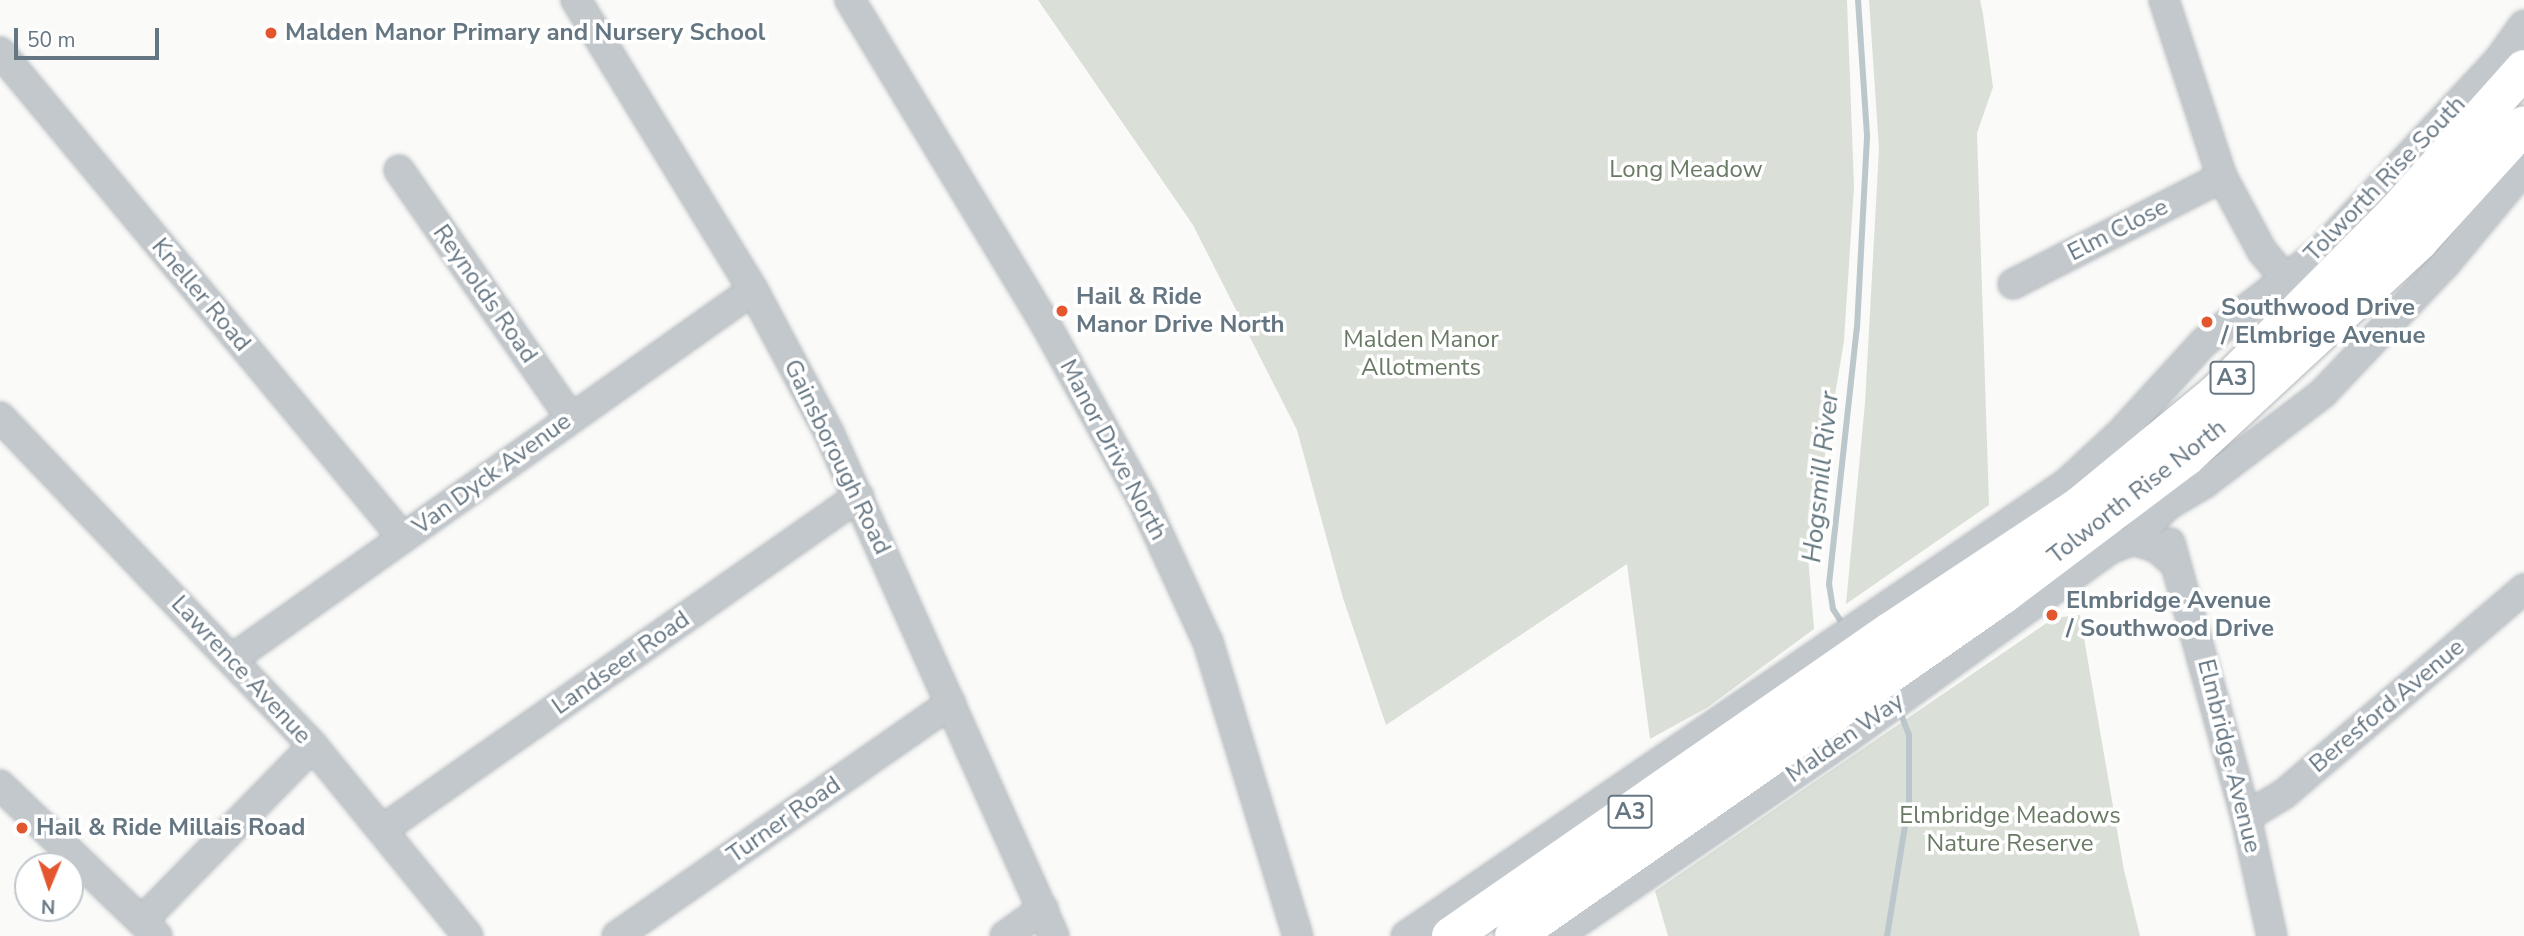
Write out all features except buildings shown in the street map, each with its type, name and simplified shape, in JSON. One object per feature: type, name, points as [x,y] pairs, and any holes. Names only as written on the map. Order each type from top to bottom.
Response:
[{"type":"highway","name":"Tolworth Rise South","points":[[1900,647],[2077,508],[2216,394],[2395,214],[2524,69]]},
{"type":"highway","name":"Tolworth Rise North","points":[[1900,647],[2186,457],[2419,241],[2524,125]]},
{"type":"highway","name":"Malden Way","points":[[1514,936],[1823,701],[1900,647]]},
{"type":"highway","name":"Malden Way","points":[[1451,936],[1823,701]]},
{"type":"street","name":"Gainsborough Road","points":[[576,0],[752,290],[859,496],[1054,936]]},
{"type":"street","name":"Manor Drive North","points":[[850,0],[1046,325],[1143,501],[1208,642],[1298,936]]},
{"type":"street","points":[[2164,0],[2222,177],[2262,251],[2284,277]]},
{"type":"street","name":"Tolworth Rise South","points":[[1900,647],[2121,433],[2204,342],[2284,277],[2320,252],[2499,60],[2524,25]]},
{"type":"street","name":"Kneller Road","points":[[0,52],[402,538]]},
{"type":"street","name":"Tolworth Rise North","points":[[2168,505],[2205,483],[2331,385],[2446,263],[2524,169]]},
{"type":"street","name":"Reynolds Road","points":[[399,170],[570,417]]},
{"type":"street","name":"Elm Close","points":[[2013,284],[2222,177]]},
{"type":"street","name":"Van Dyck Avenue","points":[[232,659],[752,290]]},
{"type":"street","name":"Lawrence Avenue","points":[[0,417],[313,746],[468,936]]},
{"type":"street","name":"Elmbridge Avenue","points":[[2186,457],[2168,505],[2172,561],[2204,655],[2246,817],[2272,936]]},
{"type":"street","name":"Landseer Road","points":[[382,830],[859,496]]},
{"type":"street","name":"Malden Way","points":[[1557,936],[1823,701],[1900,647],[2133,540],[2168,505]]},
{"type":"street","points":[[2133,540],[2156,547],[2172,561]]},
{"type":"street","name":"Beresford Avenue","points":[[2246,817],[2284,794],[2524,589]]},
{"type":"street","name":"Malden Way","points":[[1406,936],[1660,758],[1823,701]]},
{"type":"street","name":"Turner Road","points":[[617,936],[951,703]]},
{"type":"street","points":[[0,785],[150,929],[313,746]]},
{"type":"street","points":[[1005,936],[1043,909]]},
{"type":"green space","name":"Long Meadow","points":[[1038,0],[1847,0],[1854,187],[1844,341],[1808,557],[1814,629],[1708,707],[1650,739],[1627,564],[1386,725],[1343,598],[1297,430],[1193,225]]},
{"type":"green space","points":[[1869,0],[1980,0],[1993,87],[1977,133],[1989,505],[1846,604],[1865,403],[1879,149]]},
{"type":"green space","name":"Elmbridge Meadows Nature Reserve","points":[[2080,615],[2124,870],[2140,936],[1668,936],[1655,891],[2054,618]]},
{"type":"waterway","name":"Hogsmill River","points":[[1844,626],[1833,609],[1829,584],[1857,328],[1867,135],[1858,0]]},
{"type":"waterway","name":"Hogsmill River","points":[[1887,936],[1909,801],[1909,735],[1900,711]]},
{"type":"place","name":"Malden Manor Primary and Nursery School","points":[[271,33]]},
{"type":"place","name":"Hail & Ride Manor Drive North","points":[[1062,311]]},
{"type":"place","name":"Southwood Drive / Elmbrige Avenue","points":[[2207,322]]},
{"type":"place","name":"Elmbridge Avenue / Southwood Drive","points":[[2052,615]]},
{"type":"place","name":"Hail & Ride Millais Road","points":[[22,828]]},
{"type":"park label","name":"Malden Manor Allotments","points":[[1421,354]]}]
